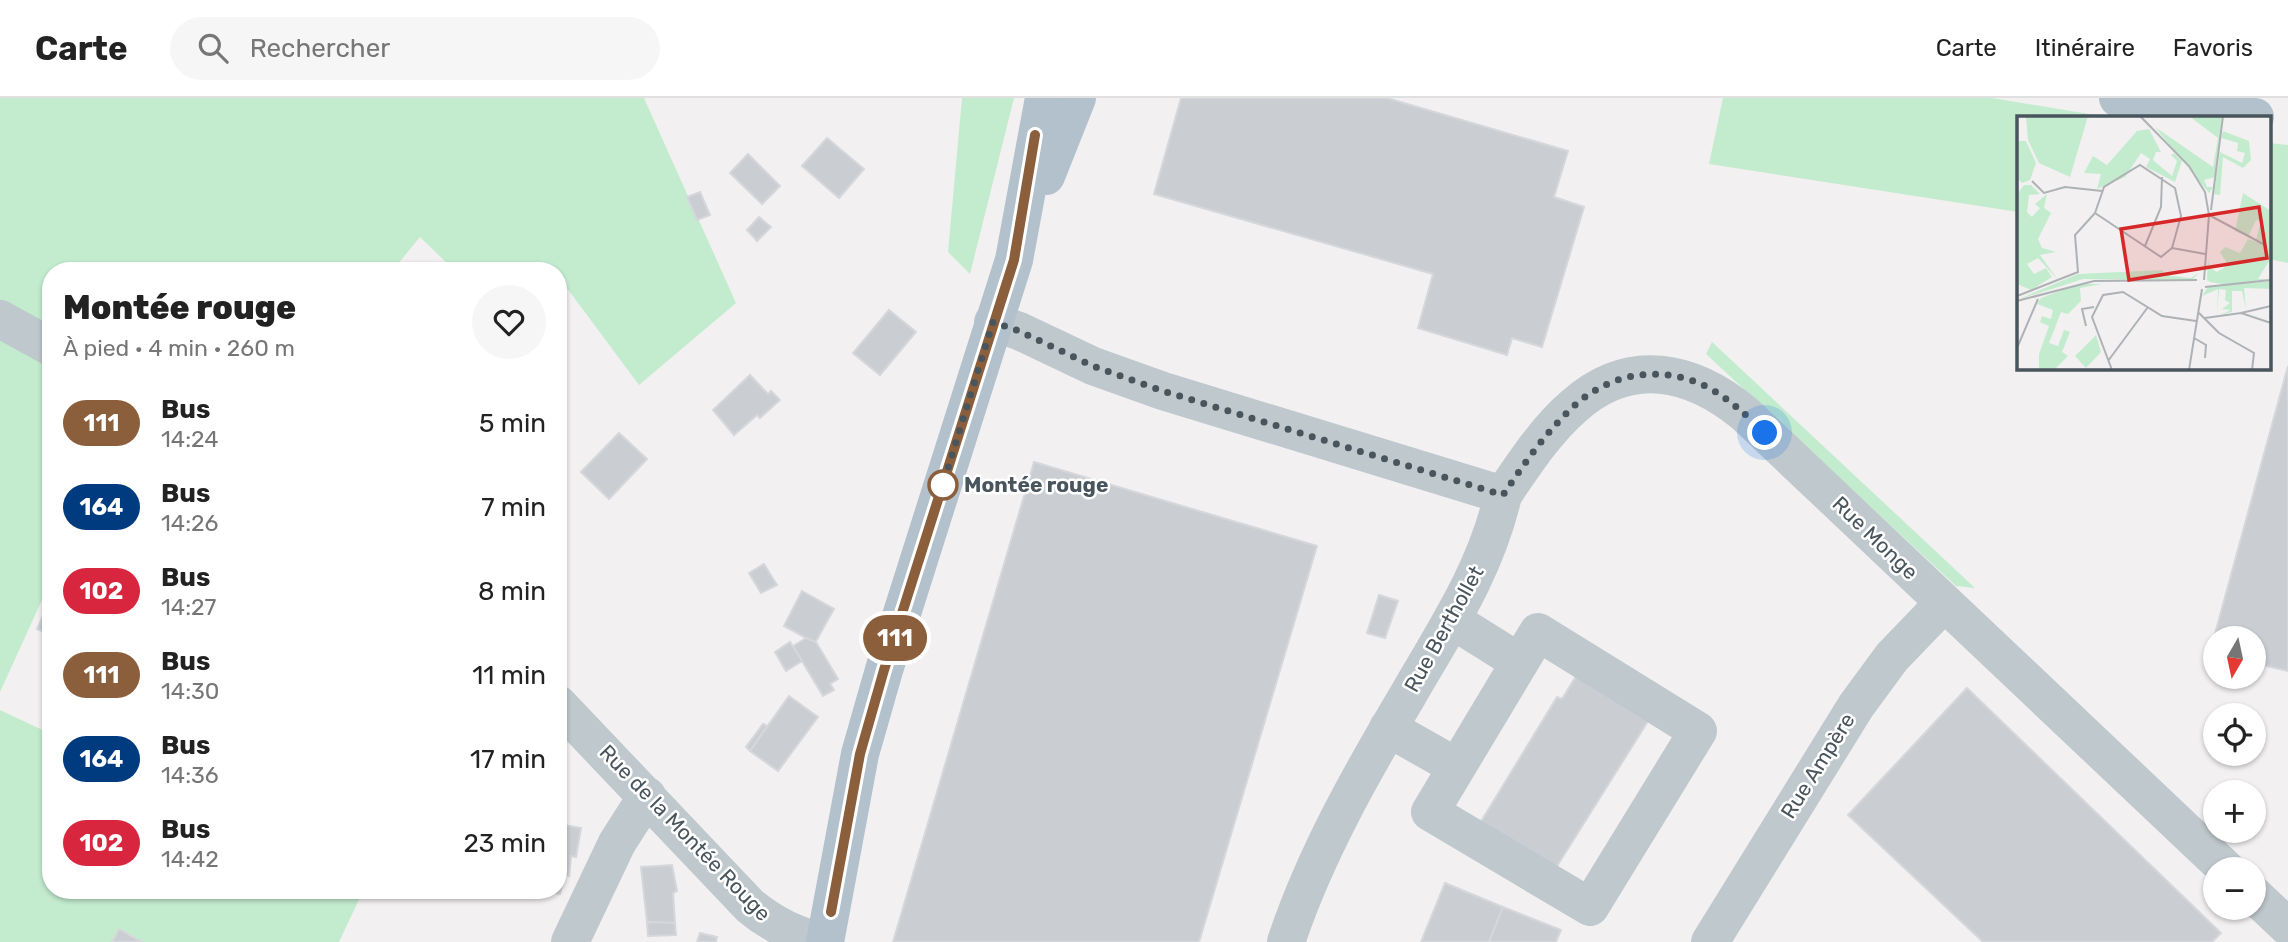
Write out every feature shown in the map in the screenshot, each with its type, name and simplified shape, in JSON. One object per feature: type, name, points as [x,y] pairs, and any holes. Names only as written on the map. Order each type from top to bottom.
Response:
[{"type":"main road","points":[[1014,260],[1035,135],[1044,98]]},
{"type":"main road","points":[[826,932],[860,754],[993,322],[1014,260],[1077,98]]},
{"type":"main road","points":[[2118,98],[2248,116]]},
{"type":"main road","points":[[2270,119],[2288,122]]},
{"type":"street","points":[[0,319],[42,342]]},
{"type":"street","points":[[993,322],[1019,331],[1093,366],[1163,391],[1503,495]]},
{"type":"street","name":"Rue Monge","points":[[1503,495],[1547,436],[1573,406],[1590,394],[1628,376],[1650,374],[1683,377],[1712,390],[1745,414],[2213,857]]},
{"type":"street","name":"Rue Berthollet","points":[[1286,942],[1318,860],[1388,728],[1469,590],[1496,525],[1503,495]]},
{"type":"street","name":"Rue Ampère","points":[[1710,942],[1856,706],[1892,657],[1944,603]]},
{"type":"street","points":[[1452,620],[1519,662]]},
{"type":"street","points":[[1538,632],[1698,731],[1590,907],[1430,812],[1457,767],[1538,632]]},
{"type":"street","name":"Rue de la Montée Rouge","points":[[567,713],[761,915],[788,932],[826,932]]},
{"type":"street","points":[[1388,728],[1457,767]]},
{"type":"street","points":[[570,942],[617,843],[647,796]]},
{"type":"street","points":[[2266,906],[2288,927]]},
{"type":"green space","points":[[0,98],[644,98],[736,303],[639,385],[567,288],[567,262],[446,262],[420,237],[399,262],[42,262],[42,332],[0,309]]},
{"type":"green space","points":[[962,98],[1014,98],[970,274],[948,252]]},
{"type":"green space","points":[[1723,98],[1992,98],[2101,116],[2017,116],[2017,212],[1709,164]]},
{"type":"green space","points":[[2270,143],[2288,145],[2288,263],[2270,259]]},
{"type":"green space","points":[[0,328],[42,353],[42,600],[0,692]]},
{"type":"green space","points":[[1712,342],[1975,588],[1956,586],[1706,354]]},
{"type":"green space","points":[[0,710],[42,730],[42,899],[359,899],[339,942],[0,942]]},
{"type":"building","points":[[1181,98],[1387,98],[1568,151],[1554,197],[1584,207],[1542,347],[1512,338],[1507,355],[1418,328],[1433,274],[1154,194]]},
{"type":"building","points":[[827,138],[864,169],[839,198],[802,166]]},
{"type":"building","points":[[748,154],[780,186],[762,204],[730,173]]},
{"type":"building","points":[[700,192],[710,215],[697,220],[687,197]]},
{"type":"building","points":[[759,217],[771,227],[757,241],[747,230]]},
{"type":"building","points":[[889,310],[916,332],[880,375],[853,353]]},
{"type":"building","points":[[2288,366],[2288,671],[2266,666],[2266,626],[2217,626]]},
{"type":"building","points":[[750,375],[768,394],[771,391],[780,400],[760,418],[757,415],[734,435],[713,410]]},
{"type":"building","points":[[619,433],[647,459],[609,499],[581,472]]},
{"type":"building","points":[[1034,462],[1317,546],[1199,942],[893,942]]},
{"type":"building","points":[[764,564],[777,585],[761,593],[749,573]]},
{"type":"building","points":[[802,591],[834,609],[815,643],[784,626]]},
{"type":"building","points":[[1379,595],[1398,601],[1385,638],[1367,633]]},
{"type":"building","points":[[42,618],[42,631],[37,629]]},
{"type":"building","points":[[806,638],[816,642],[838,679],[830,684],[834,690],[823,696],[793,646]]},
{"type":"building","points":[[790,642],[802,661],[786,671],[775,652]]},
{"type":"building","points":[[1583,665],[1655,710],[1549,879],[1474,833],[1557,697],[1562,699]]},
{"type":"building","points":[[1967,688],[2203,916],[2203,920],[2208,920],[2221,933],[2212,942],[1983,942],[1848,815]]},
{"type":"building","points":[[789,696],[818,717],[778,771],[750,751]]},
{"type":"building","points":[[763,724],[767,726],[750,751],[746,747]]},
{"type":"building","points":[[567,826],[581,828],[576,857],[571,856],[569,876]]},
{"type":"building","points":[[672,865],[677,891],[673,893],[675,923],[647,922],[641,867]]},
{"type":"building","points":[[1445,883],[1503,907],[1489,942],[1421,942]]},
{"type":"building","points":[[1503,907],[1561,930],[1556,942],[1489,942]]},
{"type":"building","points":[[647,922],[675,923],[676,935],[648,936]]},
{"type":"building","points":[[119,929],[142,942],[112,942]]},
{"type":"building","points":[[700,933],[717,937],[716,942],[697,942]]},
{"type":"bus line","name":"111","points":[[831,912],[860,754],[997,307],[1014,260],[1035,135]]},
{"type":"place","name":"Montée rouge","points":[[943,485]]},
{"type":"route","points":[[943,485],[940,494],[993,322],[1019,331],[1093,366],[1163,391],[1503,495],[1523,466],[1573,406],[1608,384],[1628,376],[1667,374],[1683,377],[1730,401],[1765,433]]}]
